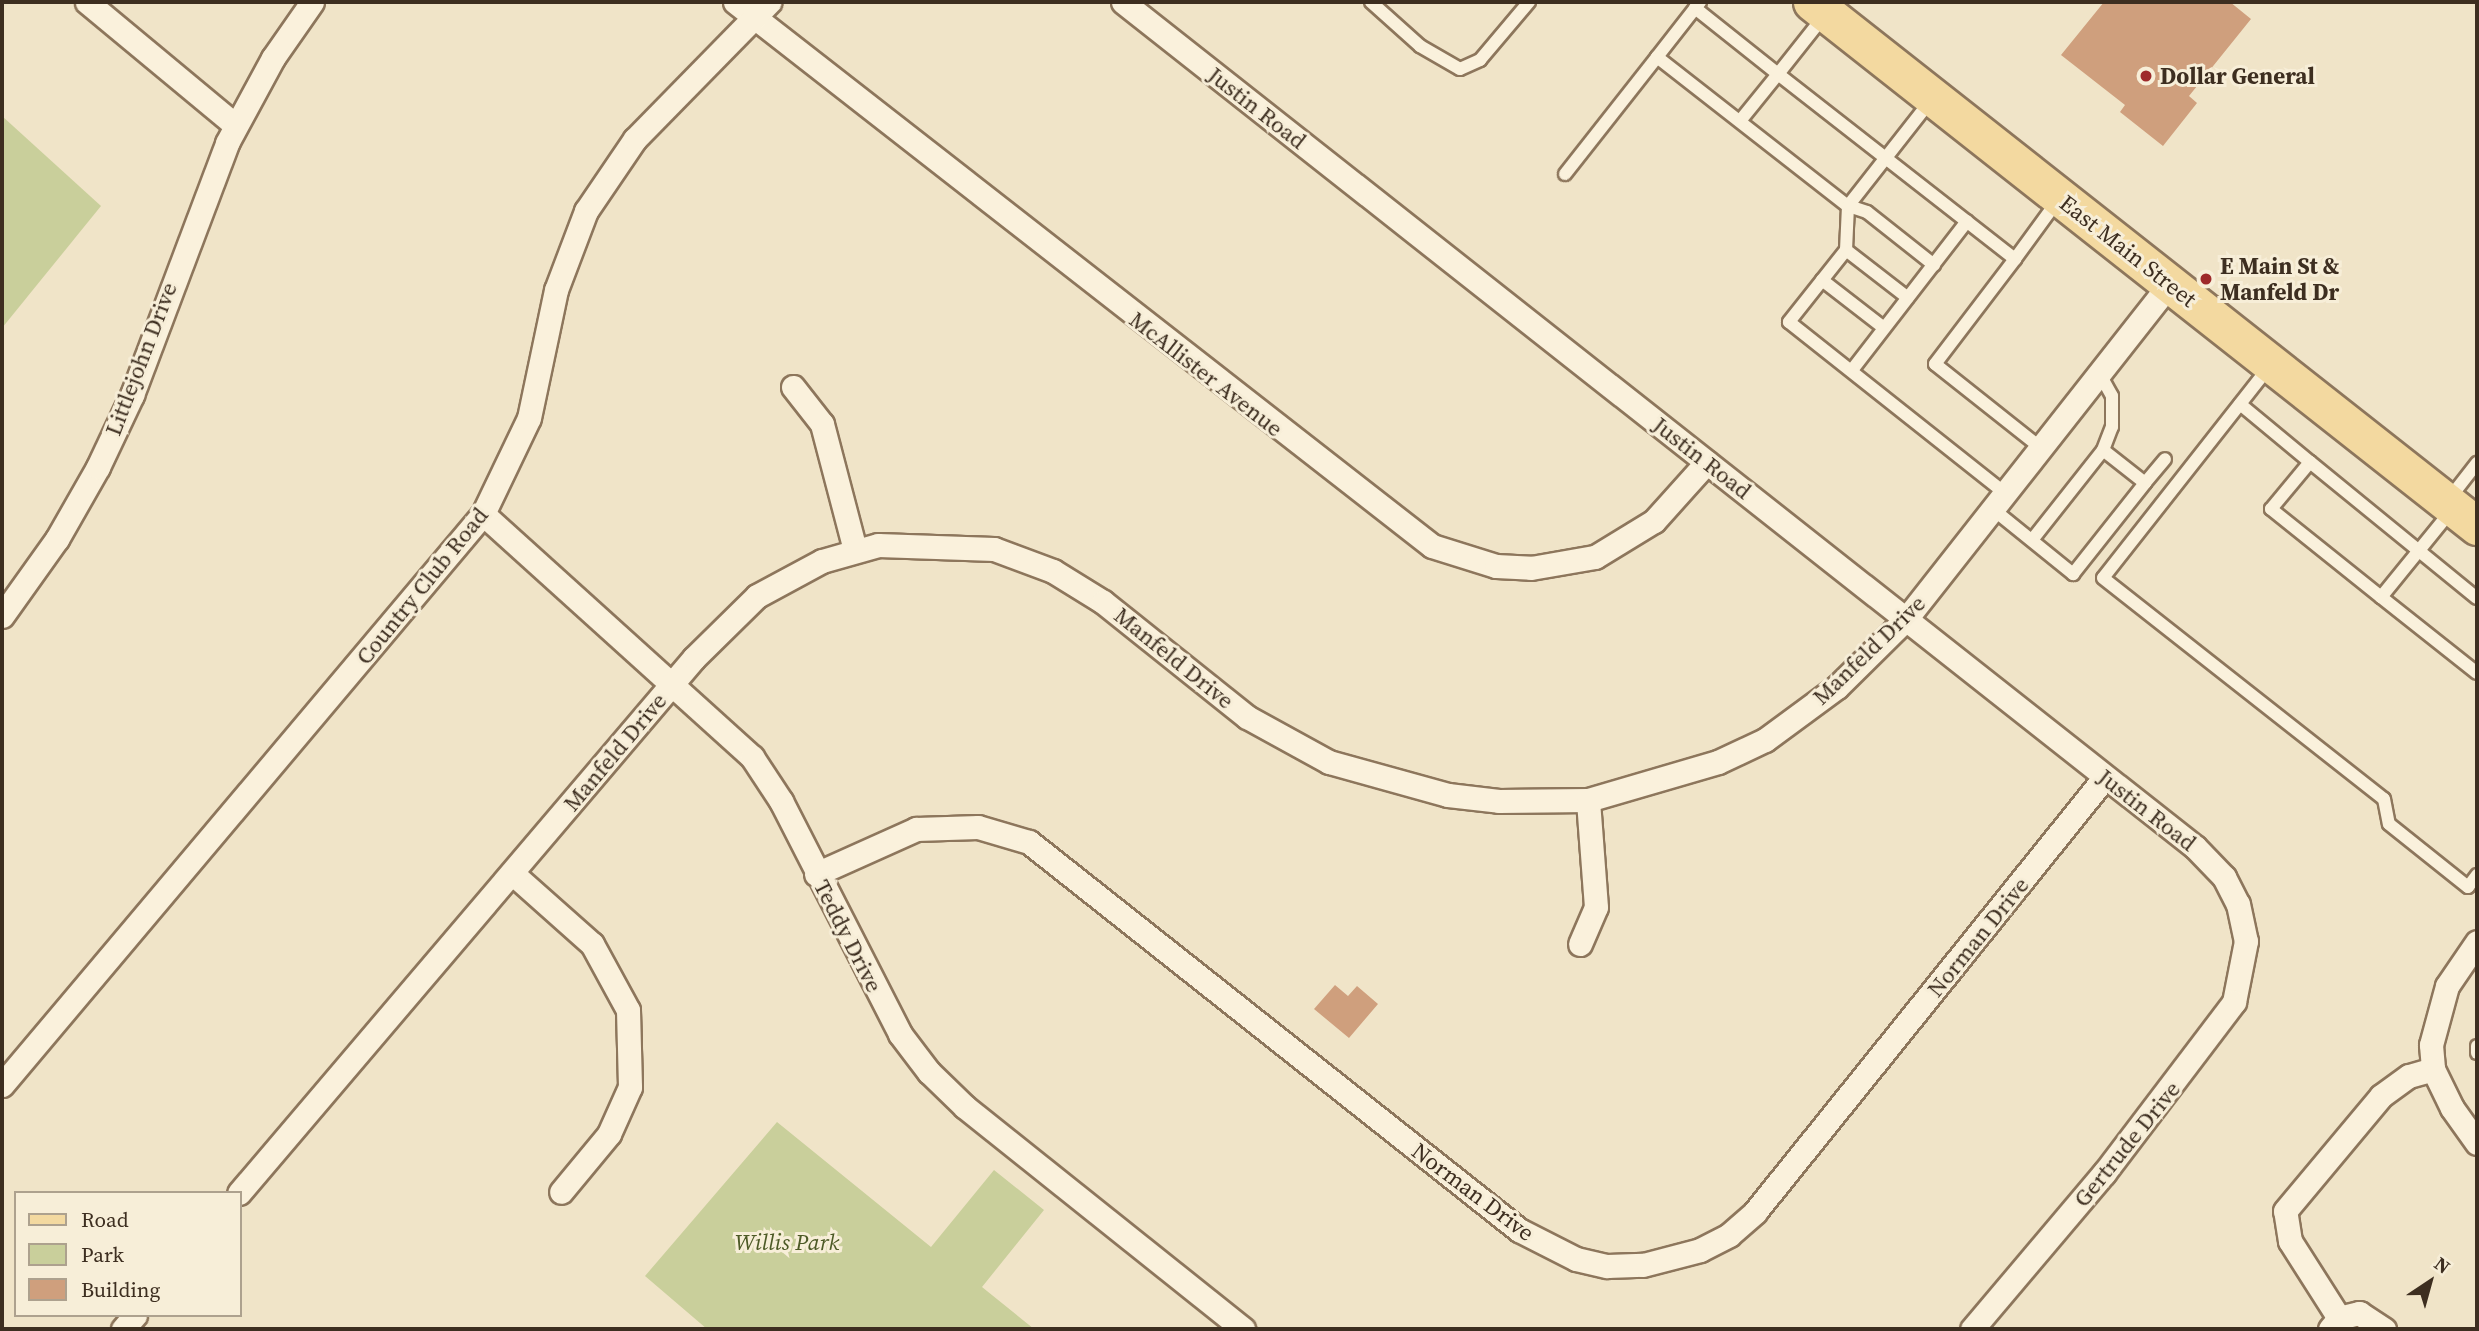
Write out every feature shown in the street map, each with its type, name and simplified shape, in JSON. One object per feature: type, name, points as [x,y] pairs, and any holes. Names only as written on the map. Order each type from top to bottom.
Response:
[{"type":"main road","name":"East Main Street","points":[[1819,8],[2459,512]]},
{"type":"street","points":[[87,2],[235,125]]},
{"type":"street","name":"Littlejohn Drive","points":[[2,616],[57,539],[132,395],[182,251],[235,125],[312,2]]},
{"type":"street","name":"McAllister Avenue","points":[[735,2],[761,10],[1432,547],[1507,567],[1595,557],[1654,521],[1707,462]]},
{"type":"street","name":"Justin Road","points":[[1123,2],[2214,864],[2238,904],[2246,941]]},
{"type":"street","name":"Country Club Road","points":[[2,1085],[483,514],[529,418],[556,290],[586,211],[635,139],[761,10]]},
{"type":"street","name":"Manfeld Drive","points":[[241,1191],[673,682],[757,596],[855,550],[923,543],[994,549],[1053,571],[1103,602],[1247,717],[1329,762],[1448,795],[1499,801],[1588,800],[1666,780],[1765,740],[1837,687],[1906,619],[2170,284]]},
{"type":"street","points":[[793,387],[822,424],[855,550]]},
{"type":"street","name":"Teddy Drive","points":[[483,514],[673,682],[752,757],[900,1034],[929,1072],[1243,1329]]},
{"type":"street","name":"Norman Drive","points":[[816,874],[892,837],[928,827],[978,827],[1029,842],[1520,1230],[1576,1259],[1607,1266],[1643,1265],[1700,1250],[1729,1235],[1755,1212],[2105,777]]},
{"type":"street","points":[[1580,944],[1595,907],[1588,800]]},
{"type":"street","points":[[512,873],[592,944],[628,1010],[629,1087],[609,1133],[561,1192]]},
{"type":"street","name":"Gertrude Drive","points":[[1972,1329],[2221,1025],[2241,986],[2246,941]]},
{"type":"street","points":[[2477,942],[2458,966],[2439,1005],[2433,1025],[2433,1069],[2452,1108],[2477,1143]]},
{"type":"street","points":[[2384,1329],[2369,1315],[2334,1324],[2290,1241],[2285,1210],[2381,1096],[2409,1076],[2433,1069]]},
{"type":"lane","points":[[1371,2],[1420,46],[1460,69],[1480,60],[1529,2]]},
{"type":"lane","points":[[1565,174],[1698,5],[1778,74],[2015,259]]},
{"type":"lane","points":[[1740,121],[1778,74],[1819,8]]},
{"type":"lane","points":[[1657,57],[1848,206],[1867,212],[1934,265]]},
{"type":"lane","points":[[1933,98],[1848,206],[1846,250],[1789,322],[1852,370],[2000,502],[2032,540],[2073,574],[2165,459]]},
{"type":"lane","points":[[2041,448],[1934,364],[2060,198]]},
{"type":"lane","points":[[1852,370],[1967,221]]},
{"type":"lane","points":[[1846,250],[1908,298]]},
{"type":"lane","points":[[1822,280],[1884,328]]},
{"type":"lane","points":[[2272,364],[2103,578],[2384,799],[2389,824],[2473,890],[2477,875]]},
{"type":"lane","points":[[2032,540],[2103,450],[2112,427],[2112,396],[2100,374]]},
{"type":"lane","points":[[2240,404],[2477,598]]},
{"type":"lane","points":[[2103,450],[2145,483]]},
{"type":"lane","points":[[2310,462],[2272,509],[2477,673]]},
{"type":"lane","points":[[2381,597],[2419,551],[2459,512],[2477,463]]},
{"type":"lane","points":[[2477,1046],[2477,1053]]},
{"type":"green space","points":[[2,116],[101,206],[2,328]]},
{"type":"green space","name":"Willis Park","points":[[777,1122],[931,1247],[994,1170],[1044,1210],[982,1287],[1034,1329],[707,1329],[645,1276]]},
{"type":"building","name":"Dollar General","points":[[2104,2],[2230,2],[2251,19],[2189,96],[2197,103],[2163,146],[2120,112],[2125,105],[2061,55]]},
{"type":"building","points":[[1335,985],[1348,996],[1357,986],[1378,1004],[1349,1038],[1314,1009]]},
{"type":"place","name":"Dollar General","points":[[2146,76]]},
{"type":"place","name":"E Main St & Manfeld Dr","points":[[2206,279]]}]
